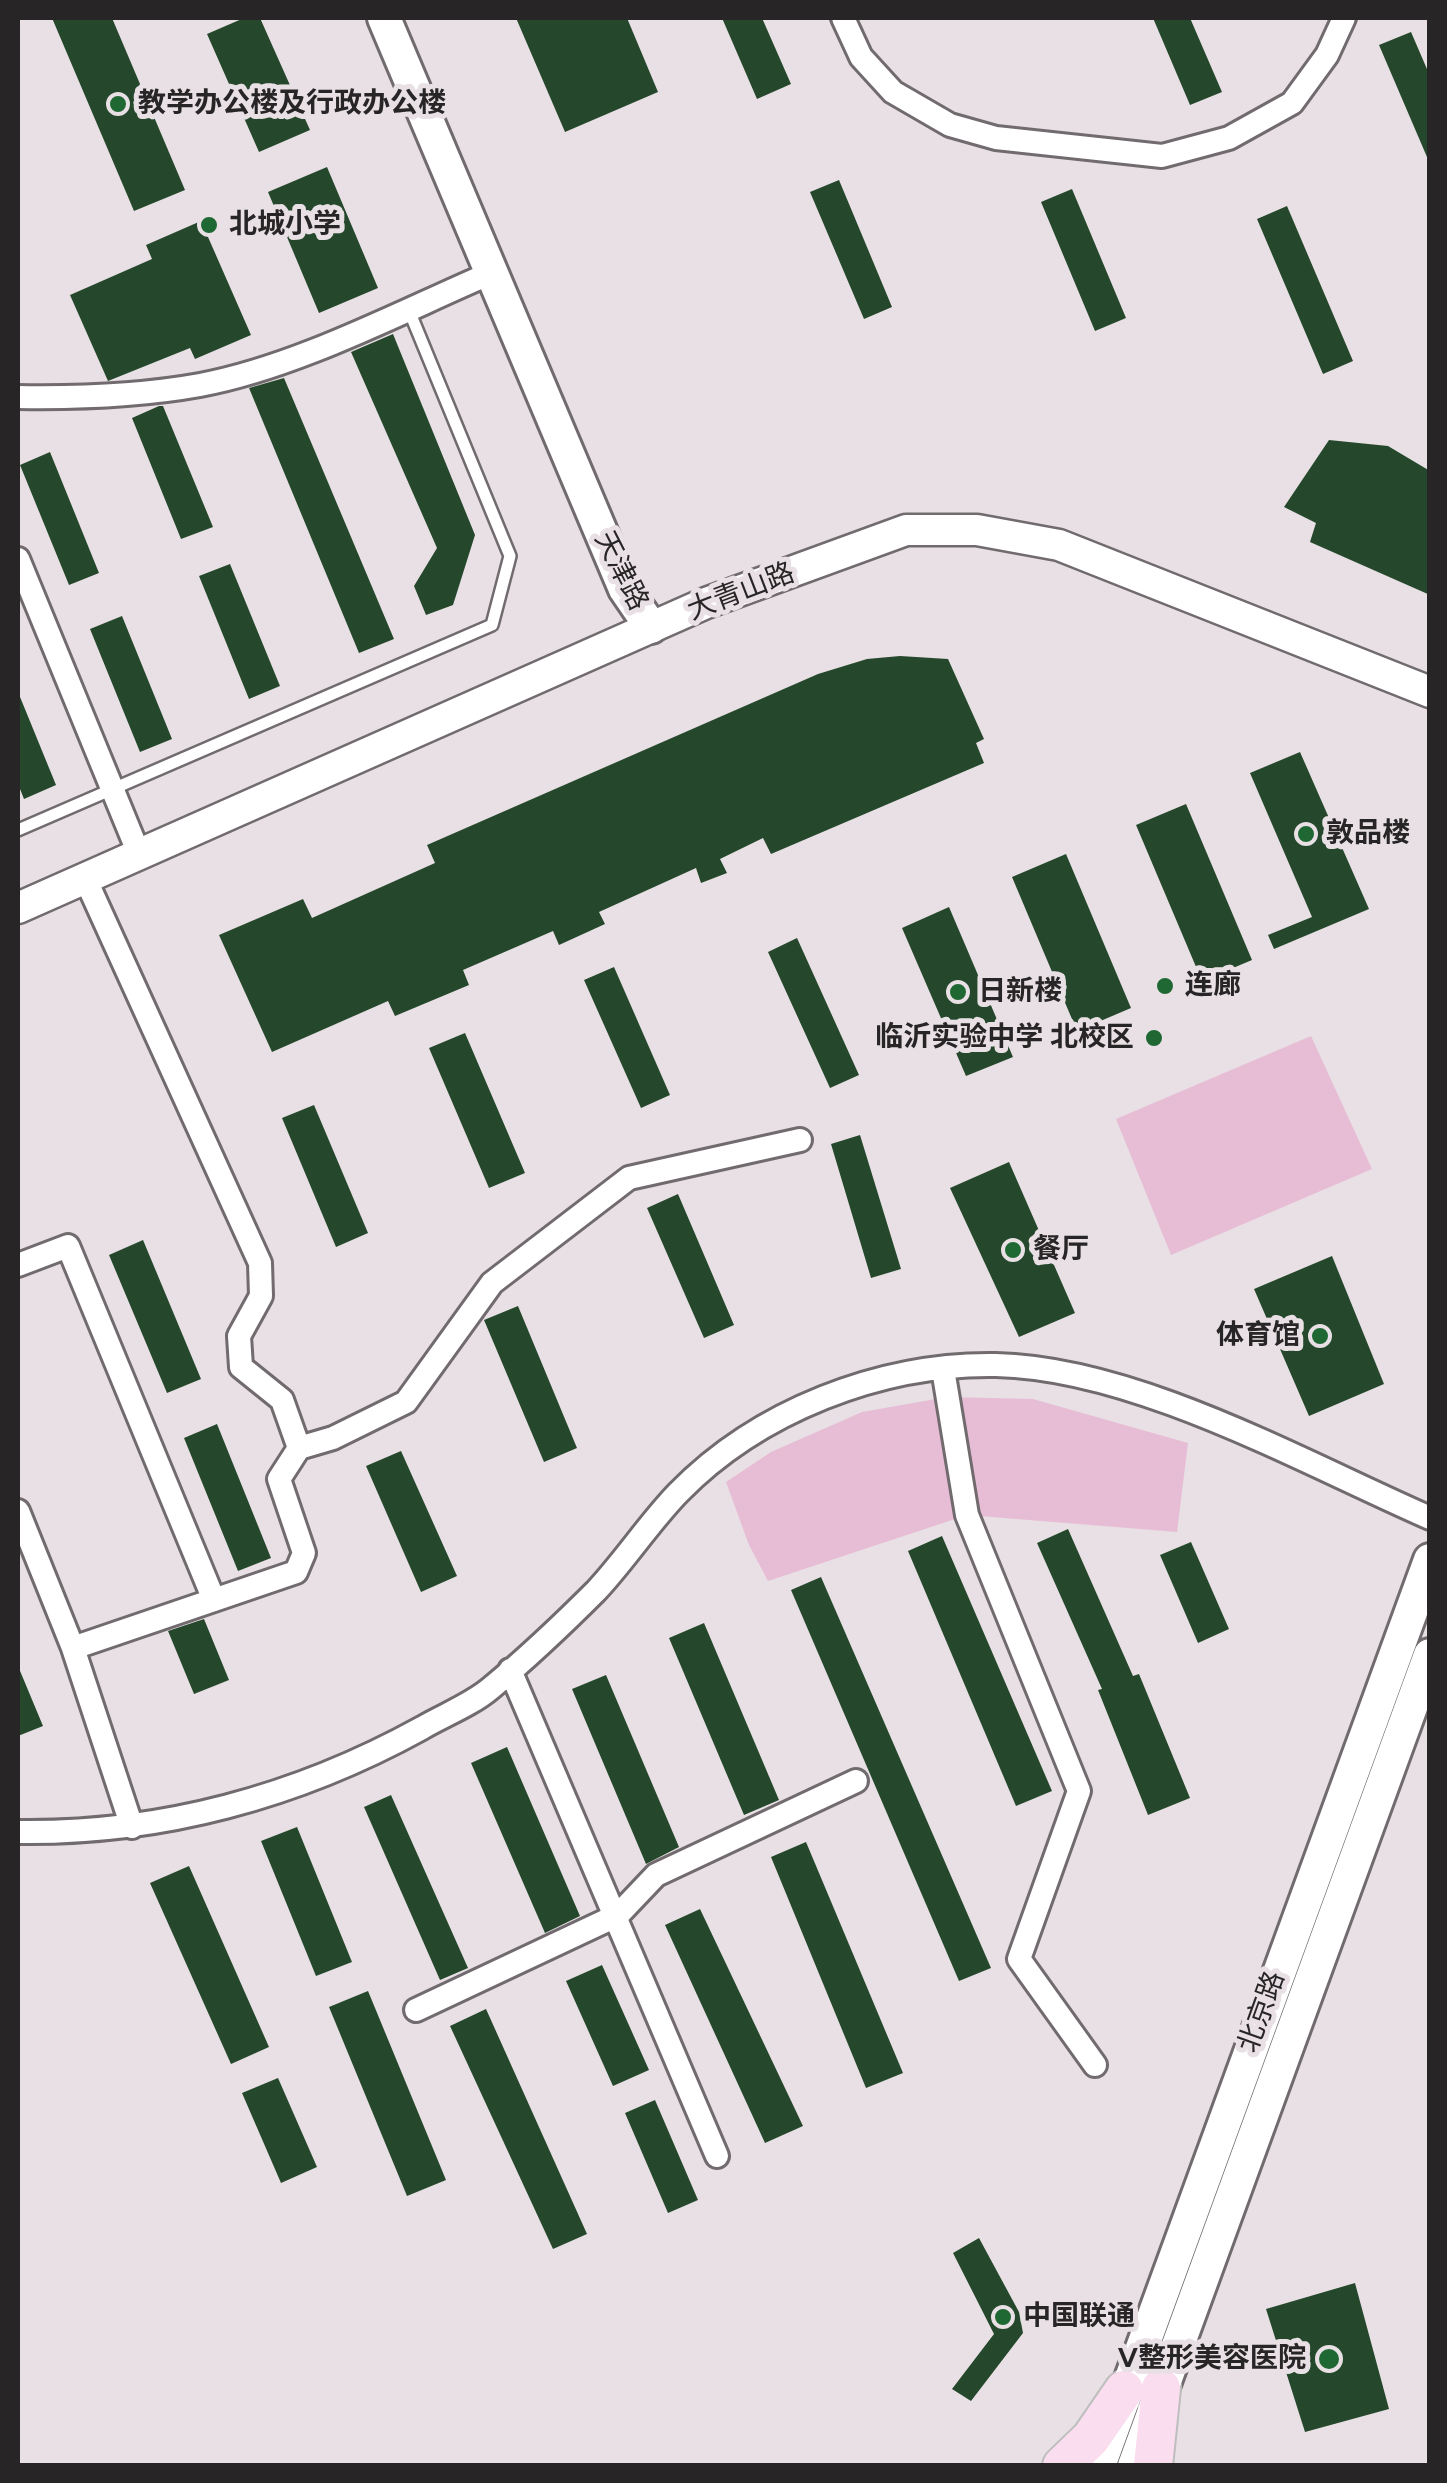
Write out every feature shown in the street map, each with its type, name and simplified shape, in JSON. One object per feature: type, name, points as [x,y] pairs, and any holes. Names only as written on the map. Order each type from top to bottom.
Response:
[{"type":"main road","name":"天津路","points":[[384,18],[624,590],[651,628]]},
{"type":"main road","name":"天津路","points":[[408,18],[645,581],[651,628]]},
{"type":"main road","name":"北京路","points":[[1134,2466],[1143,2389],[1430,1560]]},
{"type":"main road","name":"北京路","points":[[1099,2466],[1143,2389],[1430,1655]]},
{"type":"main road","points":[[1062,2466],[1143,2389]]},
{"type":"main road","points":[[1143,2389],[1153,2466]]},
{"type":"street","points":[[844,18],[861,56],[893,92],[950,125],[996,138],[1162,156],[1229,138],[1292,103],[1327,55],[1344,18]]},
{"type":"street","points":[[18,397],[98,399],[202,384],[263,367],[491,273]]},
{"type":"street","name":"大青山路","points":[[18,908],[651,628],[906,530],[977,530],[1060,546],[1430,692]]},
{"type":"street","points":[[18,560],[140,854]]},
{"type":"street","points":[[85,878],[260,1263],[261,1296],[239,1336],[241,1367],[282,1400],[299,1448]]},
{"type":"street","points":[[72,1648],[296,1572],[304,1553],[279,1480],[299,1448],[333,1438],[406,1402],[492,1283],[628,1178],[800,1140]]},
{"type":"street","points":[[18,1265],[68,1246],[214,1600]]},
{"type":"street","points":[[18,1832],[132,1827],[272,1797],[374,1754],[487,1692],[596,1590],[679,1492],[741,1440],[800,1406],[869,1383],[943,1369],[997,1365],[1086,1379],[1152,1399],[1430,1518]]},
{"type":"street","points":[[943,1369],[967,1515],[1080,1791],[1019,1959],[1095,2066]]},
{"type":"street","points":[[18,1511],[72,1648],[132,1827]]},
{"type":"street","points":[[510,1670],[618,1914],[717,2156]]},
{"type":"street","points":[[416,2010],[618,1914],[656,1876],[856,1782]]},
{"type":"lane","points":[[18,830],[492,625],[510,556],[408,308]]},
{"type":"shaded area","points":[[1311,1036],[1372,1169],[1171,1255],[1116,1119]]},
{"type":"shaded area","points":[[947,1397],[1033,1399],[1188,1443],[1177,1532],[967,1515],[768,1581],[749,1545],[726,1482],[771,1452],[862,1412]]},
{"type":"building","name":"教学办公楼及行政办公楼","points":[[52,18],[112,18],[185,190],[134,211]]},
{"type":"building","points":[[244,18],[260,18],[310,130],[259,152],[207,34]]},
{"type":"building","points":[[516,18],[627,18],[658,92],[565,132]]},
{"type":"building","points":[[722,18],[762,18],[791,84],[757,99]]},
{"type":"building","points":[[1153,18],[1190,18],[1222,92],[1190,105]]},
{"type":"building","points":[[1411,32],[1430,76],[1430,164],[1379,45]]},
{"type":"building","points":[[327,167],[378,288],[319,313],[268,192]]},
{"type":"building","points":[[839,180],[892,307],[864,319],[810,192]]},
{"type":"building","points":[[1072,189],[1126,318],[1095,331],[1041,202]]},
{"type":"building","points":[[1287,206],[1353,361],[1323,374],[1257,219]]},
{"type":"building","points":[[201,221],[251,335],[195,359],[190,348],[108,381],[70,295],[152,259],[146,245]]},
{"type":"building","points":[[393,334],[475,535],[453,605],[426,615],[414,586],[437,548],[351,352]]},
{"type":"building","points":[[284,378],[394,639],[359,653],[249,388]]},
{"type":"building","points":[[163,406],[213,527],[181,539],[132,418]]},
{"type":"building","points":[[1329,440],[1388,446],[1430,471],[1430,595],[1310,542],[1316,523],[1284,507]]},
{"type":"building","points":[[50,452],[99,573],[69,585],[20,465]]},
{"type":"building","points":[[230,564],[280,686],[249,699],[199,576]]},
{"type":"building","points":[[122,616],[172,739],[140,752],[90,629]]},
{"type":"building","points":[[867,659],[948,659],[984,739],[976,743],[984,763],[771,854],[763,838],[720,859],[727,873],[701,883],[696,868],[599,912],[605,924],[559,945],[553,931],[463,970],[469,985],[395,1016],[388,1001],[272,1052],[219,935],[303,899],[312,918],[435,863],[427,845],[818,674]]},
{"type":"building","points":[[18,692],[56,785],[24,799],[18,784]]},
{"type":"building","name":"敦品楼","points":[[1300,752],[1369,909],[1274,949],[1268,935],[1312,917],[1250,773]]},
{"type":"building","points":[[1186,804],[1252,960],[1202,981],[1136,825]]},
{"type":"building","points":[[1066,854],[1131,1008],[1077,1031],[1012,877]]},
{"type":"building","name":"日新楼","points":[[949,907],[1013,1057],[966,1076],[902,928]]},
{"type":"building","points":[[797,938],[859,1075],[830,1088],[768,952]]},
{"type":"building","points":[[614,967],[670,1095],[641,1108],[584,980]]},
{"type":"building","points":[[465,1033],[525,1173],[489,1188],[429,1048]]},
{"type":"building","points":[[314,1105],[368,1233],[336,1247],[282,1118]]},
{"type":"building","points":[[860,1135],[901,1269],[871,1278],[831,1144]]},
{"type":"building","name":"餐厅","points":[[1009,1162],[1075,1313],[1019,1337],[950,1188]]},
{"type":"building","points":[[678,1194],[734,1325],[704,1338],[647,1208]]},
{"type":"building","points":[[143,1240],[201,1379],[167,1393],[109,1255]]},
{"type":"building","name":"体育馆","points":[[1332,1256],[1384,1384],[1309,1416],[1254,1289]]},
{"type":"building","points":[[518,1306],[577,1448],[544,1462],[484,1320]]},
{"type":"building","points":[[217,1424],[271,1558],[238,1571],[184,1438]]},
{"type":"building","points":[[401,1451],[457,1576],[421,1592],[366,1466]]},
{"type":"building","points":[[1068,1529],[1133,1676],[1139,1674],[1190,1798],[1148,1815],[1098,1690],[1102,1689],[1037,1543]]},
{"type":"building","points":[[942,1536],[1052,1791],[1016,1806],[908,1551]]},
{"type":"building","points":[[1191,1542],[1229,1629],[1198,1643],[1160,1555]]},
{"type":"building","points":[[821,1577],[991,1968],[959,1981],[791,1590]]},
{"type":"building","points":[[204,1619],[229,1680],[194,1694],[168,1631]]},
{"type":"building","points":[[704,1623],[779,1800],[744,1815],[669,1638]]},
{"type":"building","points":[[18,1666],[43,1726],[18,1736]]},
{"type":"building","points":[[606,1675],[679,1847],[646,1864],[572,1689]]},
{"type":"building","points":[[507,1747],[580,1916],[545,1933],[471,1763]]},
{"type":"building","points":[[391,1795],[468,1968],[440,1980],[364,1807]]},
{"type":"building","points":[[297,1827],[352,1962],[316,1976],[261,1841]]},
{"type":"building","points":[[806,1842],[903,2073],[866,2088],[771,1857]]},
{"type":"building","points":[[189,1866],[269,2047],[231,2064],[150,1883]]},
{"type":"building","points":[[700,1909],[803,2126],[765,2143],[665,1925]]},
{"type":"building","points":[[602,1965],[649,2070],[613,2086],[566,1981]]},
{"type":"building","points":[[368,1991],[446,2180],[407,2196],[329,2007]]},
{"type":"building","points":[[486,2009],[587,2234],[553,2249],[450,2026]]},
{"type":"building","points":[[278,2078],[317,2167],[281,2183],[242,2093]]},
{"type":"building","points":[[655,2100],[698,2200],[668,2213],[625,2113]]},
{"type":"building","name":"中国联通","points":[[979,2238],[1019,2312],[1023,2333],[971,2401],[952,2389],[994,2334],[953,2253]]},
{"type":"building","name":"V整形美容医院","points":[[1355,2283],[1389,2409],[1305,2432],[1266,2309]]},
{"type":"place","name":"教学办公楼及行政办公楼","points":[[118,104]]},
{"type":"place","name":"北城小学","points":[[209,225]]},
{"type":"place","name":"敦品楼","points":[[1306,834]]},
{"type":"place","name":"连廊","points":[[1165,986]]},
{"type":"place","name":"日新楼","points":[[958,992]]},
{"type":"place","name":"临沂实验中学 北校区","points":[[1154,1038]]},
{"type":"place","name":"餐厅","points":[[1013,1250]]},
{"type":"place","name":"体育馆","points":[[1320,1336]]},
{"type":"place","name":"中国联通","points":[[1003,2317]]},
{"type":"place","name":"V整形美容医院","points":[[1329,2359]]}]
